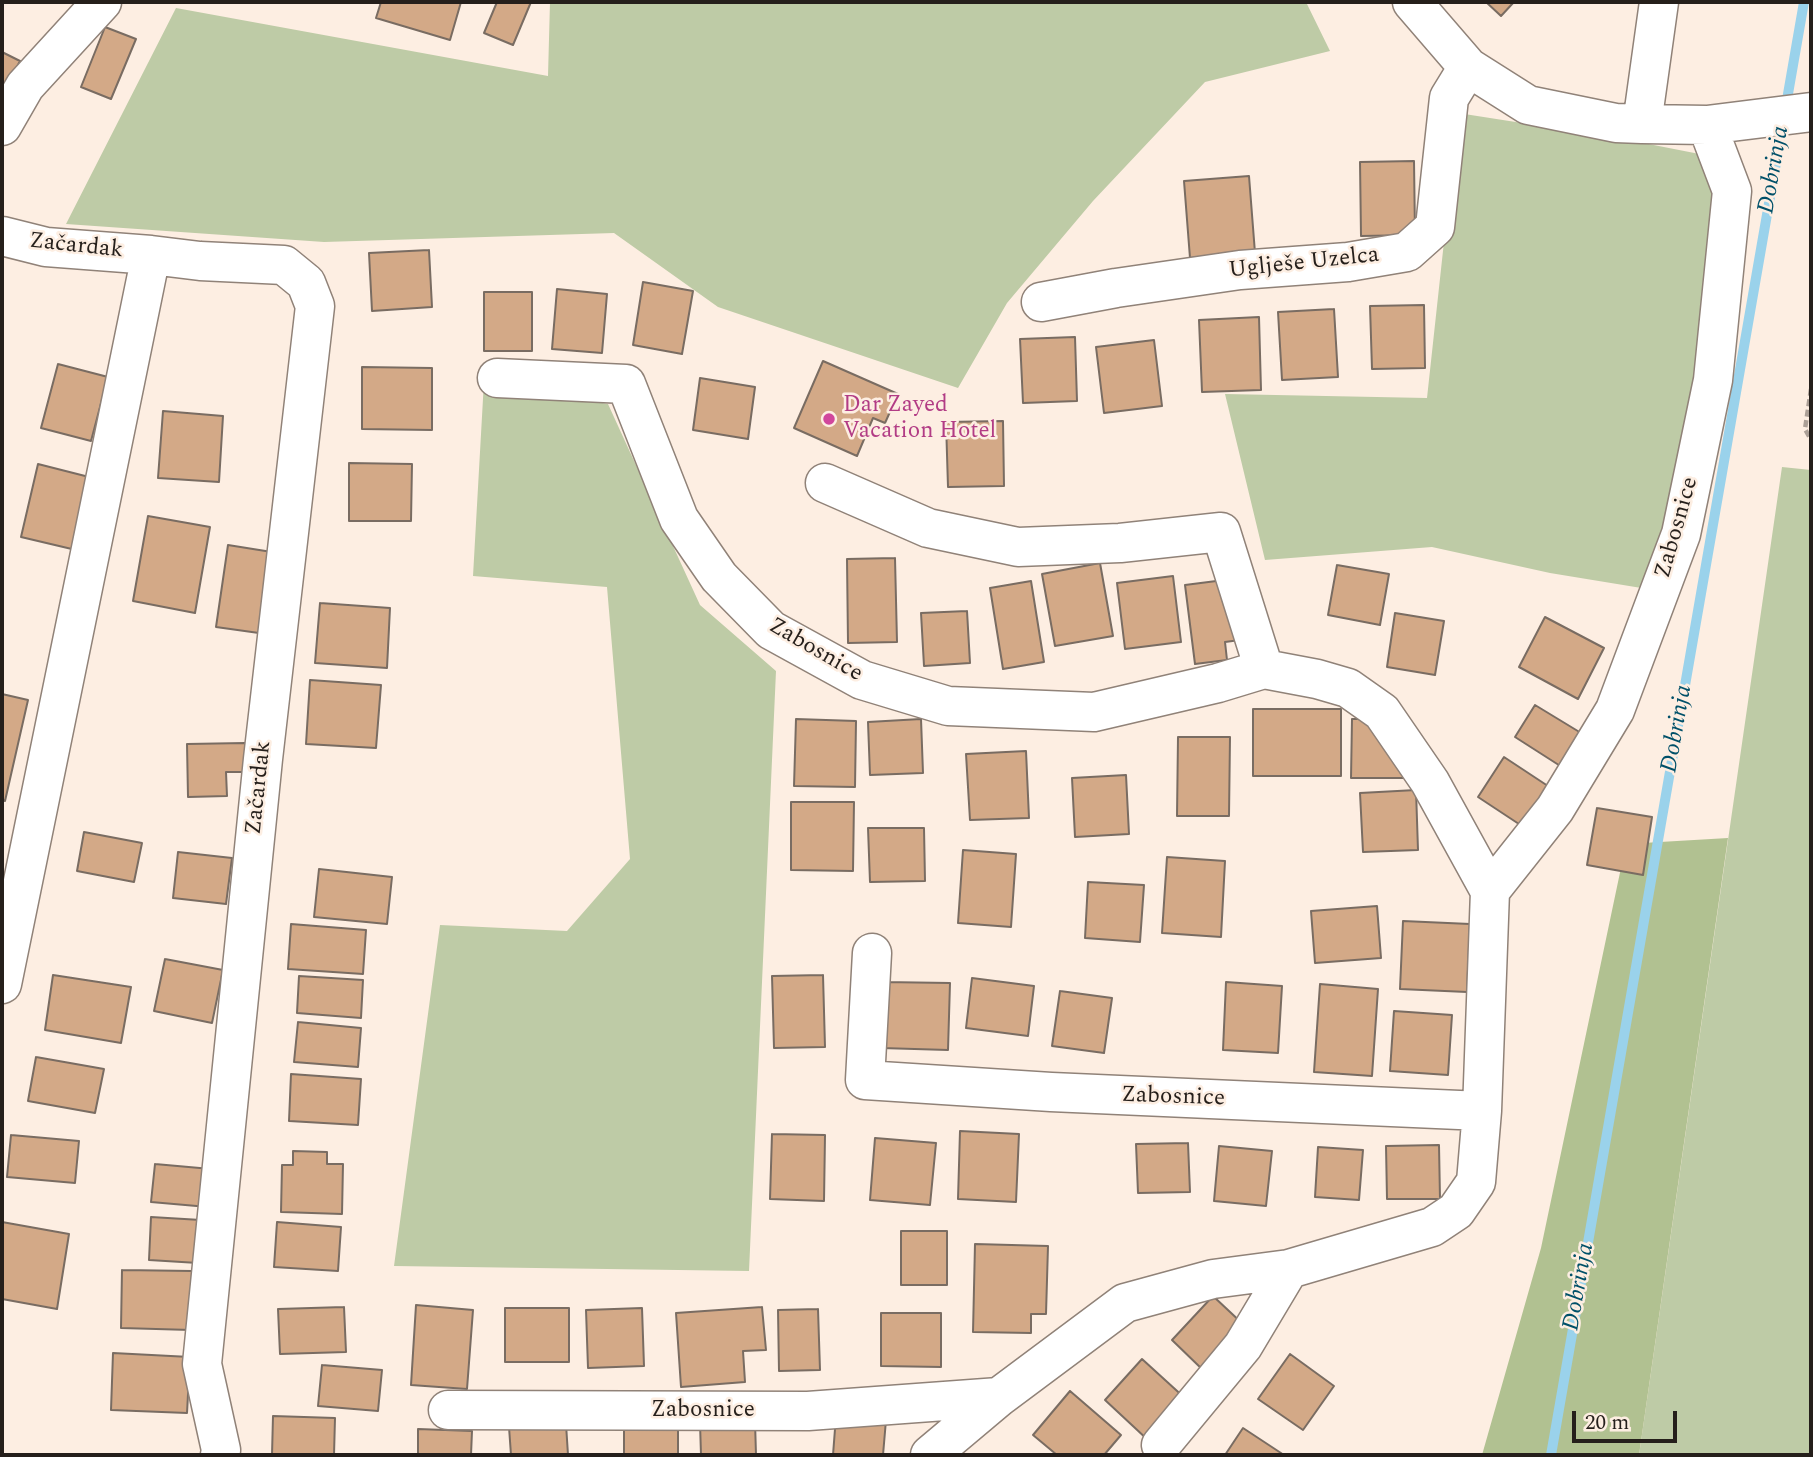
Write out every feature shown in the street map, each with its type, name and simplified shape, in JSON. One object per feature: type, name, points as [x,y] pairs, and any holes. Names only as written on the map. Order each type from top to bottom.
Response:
[{"type":"street","points":[[2,126],[25,86],[102,2]]},
{"type":"street","points":[[1412,2],[1468,67],[1528,105],[1616,123],[1642,124],[1707,125],[1811,112]]},
{"type":"street","points":[[1642,124],[1659,2]]},
{"type":"street","name":"Uglješe Uzelca","points":[[1041,302],[1240,270],[1348,262],[1407,253],[1435,227],[1449,98],[1468,67]]},
{"type":"street","name":"Zabosnice","points":[[497,378],[626,384],[679,519],[719,577],[771,630],[862,680],[948,706],[1094,712],[1218,683],[1264,669],[1348,688],[1382,712],[1430,782],[1490,891],[1555,809],[1615,710],[1681,534],[1713,380],[1732,191],[1707,125]]},
{"type":"street","name":"Začardak","points":[[2,236],[46,247],[201,261],[284,265],[306,283],[315,306],[263,759],[202,1364],[220,1455]]},
{"type":"street","name":"Začardak","points":[[2,984],[151,255]]},
{"type":"street","points":[[825,483],[928,527],[1018,547],[1120,543],[1222,532],[1264,669]]},
{"type":"street","points":[[930,1455],[999,1397],[1125,1303],[1213,1279],[1289,1269],[1432,1227],[1456,1211],[1476,1182],[1482,1111],[1490,891]]},
{"type":"street","name":"Zabosnice","points":[[872,953],[865,1080],[1051,1092],[1482,1111]]},
{"type":"street","points":[[1161,1445],[1243,1346],[1289,1269]]},
{"type":"street","name":"Zabosnice","points":[[449,1410],[808,1411],[999,1397]]},
{"type":"path","points":[[1811,388],[1805,429],[1811,440]]},
{"type":"green space","points":[[550,2],[1306,2],[1330,51],[1205,82],[1093,201],[1007,303],[958,388],[718,307],[614,233],[324,242],[66,224],[176,8],[548,76]]},
{"type":"green space","points":[[1458,113],[1618,138],[1730,160],[1678,594],[1550,573],[1432,547],[1265,560],[1225,394],[1427,398]]},
{"type":"green space","points":[[484,381],[608,404],[700,605],[776,671],[749,1271],[394,1266],[440,925],[567,931],[630,859],[607,587],[473,576]]},
{"type":"green space","points":[[1782,467],[1811,470],[1811,1455],[1639,1455]]},
{"type":"green space","points":[[1728,838],[1639,1455],[1482,1455],[1541,1248],[1626,844]]},
{"type":"building","points":[[381,2],[461,2],[450,40],[376,18]]},
{"type":"building","points":[[497,2],[531,2],[513,45],[484,33]]},
{"type":"building","points":[[1486,2],[1514,2],[1501,16]]},
{"type":"building","points":[[105,27],[136,39],[111,99],[81,87]]},
{"type":"building","points":[[2,52],[20,61],[2,96]]},
{"type":"building","points":[[1414,161],[1415,235],[1361,236],[1360,162]]},
{"type":"building","points":[[1249,176],[1255,253],[1190,258],[1184,181]]},
{"type":"building","points":[[429,250],[432,307],[372,311],[369,253]]},
{"type":"building","points":[[643,282],[693,291],[682,354],[633,345]]},
{"type":"building","points":[[557,289],[607,294],[602,353],[552,349]]},
{"type":"building","points":[[484,292],[532,292],[532,351],[484,351]]},
{"type":"building","points":[[1424,305],[1425,368],[1372,369],[1370,306]]},
{"type":"building","points":[[1334,309],[1338,377],[1282,380],[1278,312]]},
{"type":"building","points":[[1259,317],[1261,390],[1202,392],[1199,320]]},
{"type":"building","points":[[1075,337],[1077,401],[1023,403],[1020,339]]},
{"type":"building","points":[[1154,340],[1162,406],[1104,413],[1096,347]]},
{"type":"building","points":[[823,361],[898,394],[885,423],[873,418],[857,456],[794,428]]},
{"type":"building","points":[[58,364],[108,377],[91,441],[41,428]]},
{"type":"building","points":[[362,367],[432,368],[432,430],[362,429]]},
{"type":"building","points":[[700,378],[755,387],[748,439],[693,430]]},
{"type":"building","points":[[163,411],[223,416],[219,482],[158,478]]},
{"type":"building","points":[[1003,421],[1004,486],[948,487],[946,422]]},
{"type":"building","points":[[349,463],[412,464],[411,521],[349,521]]},
{"type":"building","points":[[38,464],[93,478],[76,550],[21,537]]},
{"type":"building","points":[[148,516],[210,527],[195,613],[133,601]]},
{"type":"building","points":[[228,545],[278,553],[266,634],[216,627]]},
{"type":"building","points":[[895,558],[897,642],[848,643],[847,559]]},
{"type":"building","points":[[1100,563],[1113,636],[1055,646],[1042,574]]},
{"type":"building","points":[[1337,565],[1389,574],[1380,625],[1328,615]]},
{"type":"building","points":[[1173,576],[1181,642],[1125,649],[1117,583]]},
{"type":"building","points":[[1232,579],[1240,640],[1225,642],[1227,660],[1195,664],[1185,585]]},
{"type":"building","points":[[1031,581],[1044,662],[1003,669],[990,588]]},
{"type":"building","points":[[320,603],[390,608],[387,668],[315,663]]},
{"type":"building","points":[[967,611],[970,663],[924,666],[921,613]]},
{"type":"building","points":[[1395,613],[1444,621],[1435,675],[1387,667]]},
{"type":"building","points":[[1545,617],[1604,648],[1578,699],[1519,667]]},
{"type":"building","points":[[310,680],[381,685],[376,748],[306,744]]},
{"type":"building","points":[[2,694],[28,700],[5,801],[2,800]]},
{"type":"building","points":[[1535,705],[1586,736],[1565,769],[1515,737]]},
{"type":"building","points":[[1253,709],[1341,709],[1341,776],[1253,776]]},
{"type":"building","points":[[796,719],[856,721],[855,787],[794,786]]},
{"type":"building","points":[[921,719],[923,773],[870,775],[868,722]]},
{"type":"building","points":[[1352,719],[1371,719],[1403,758],[1403,778],[1351,778]]},
{"type":"building","points":[[1178,737],[1230,737],[1229,816],[1177,816]]},
{"type":"building","points":[[245,743],[245,772],[226,772],[227,796],[188,797],[187,744]]},
{"type":"building","points":[[1026,751],[1029,818],[970,820],[966,754]]},
{"type":"building","points":[[1504,757],[1554,790],[1528,830],[1478,797]]},
{"type":"building","points":[[1126,775],[1129,834],[1075,837],[1072,778]]},
{"type":"building","points":[[1416,790],[1418,850],[1363,852],[1360,793]]},
{"type":"building","points":[[791,802],[854,802],[853,871],[791,870]]},
{"type":"building","points":[[1597,808],[1652,817],[1643,875],[1587,865]]},
{"type":"building","points":[[868,828],[924,828],[925,881],[870,882]]},
{"type":"building","points":[[84,832],[142,843],[134,882],[77,871]]},
{"type":"building","points":[[963,850],[1016,854],[1011,927],[958,923]]},
{"type":"building","points":[[178,852],[232,858],[226,904],[173,898]]},
{"type":"building","points":[[1167,857],[1225,861],[1221,937],[1162,933]]},
{"type":"building","points":[[319,869],[392,877],[387,924],[314,917]]},
{"type":"building","points":[[1088,882],[1144,885],[1140,942],[1085,938]]},
{"type":"building","points":[[1377,906],[1381,958],[1315,963],[1311,911]]},
{"type":"building","points":[[1403,921],[1470,924],[1467,992],[1400,989]]},
{"type":"building","points":[[291,924],[366,930],[363,974],[288,969]]},
{"type":"building","points":[[165,959],[223,970],[212,1023],[154,1011]]},
{"type":"building","points":[[53,975],[131,987],[121,1043],[45,1030]]},
{"type":"building","points":[[823,975],[825,1047],[774,1048],[772,976]]},
{"type":"building","points":[[299,976],[363,980],[361,1018],[297,1013]]},
{"type":"building","points":[[972,978],[1034,986],[1028,1036],[966,1028]]},
{"type":"building","points":[[883,982],[950,983],[948,1050],[881,1048]]},
{"type":"building","points":[[1226,982],[1282,986],[1278,1053],[1223,1050]]},
{"type":"building","points":[[1320,984],[1378,989],[1372,1076],[1314,1072]]},
{"type":"building","points":[[1060,991],[1112,998],[1104,1053],[1052,1046]]},
{"type":"building","points":[[1394,1011],[1452,1015],[1448,1075],[1390,1071]]},
{"type":"building","points":[[298,1022],[361,1028],[358,1067],[294,1062]]},
{"type":"building","points":[[36,1057],[104,1069],[95,1113],[28,1101]]},
{"type":"building","points":[[291,1074],[361,1079],[358,1125],[289,1121]]},
{"type":"building","points":[[960,1131],[1019,1134],[1016,1202],[958,1199]]},
{"type":"building","points":[[772,1134],[825,1135],[824,1201],[770,1199]]},
{"type":"building","points":[[11,1135],[79,1141],[75,1183],[7,1177]]},
{"type":"building","points":[[875,1138],[936,1143],[930,1205],[870,1200]]},
{"type":"building","points":[[1188,1143],[1190,1192],[1138,1193],[1136,1144]]},
{"type":"building","points":[[1439,1145],[1440,1199],[1387,1199],[1386,1146]]},
{"type":"building","points":[[1219,1146],[1272,1151],[1266,1206],[1214,1201]]},
{"type":"building","points":[[1318,1147],[1363,1150],[1359,1200],[1315,1197]]},
{"type":"building","points":[[293,1151],[327,1152],[327,1164],[343,1164],[342,1214],[281,1212],[282,1165],[293,1165]]},
{"type":"building","points":[[155,1164],[211,1169],[208,1207],[151,1202]]},
{"type":"building","points":[[151,1217],[201,1220],[198,1263],[149,1260]]},
{"type":"building","points":[[2,1222],[69,1234],[57,1309],[2,1299]]},
{"type":"building","points":[[277,1222],[341,1227],[338,1271],[274,1267]]},
{"type":"building","points":[[901,1231],[947,1231],[947,1285],[901,1285]]},
{"type":"building","points":[[975,1244],[1048,1246],[1046,1314],[1031,1314],[1031,1333],[973,1332]]},
{"type":"building","points":[[122,1270],[192,1271],[191,1330],[121,1328]]},
{"type":"building","points":[[1213,1296],[1245,1326],[1204,1371],[1172,1340]]},
{"type":"building","points":[[416,1305],[473,1310],[467,1389],[411,1385]]},
{"type":"building","points":[[344,1307],[346,1352],[280,1354],[278,1309]]},
{"type":"building","points":[[762,1307],[766,1350],[743,1351],[745,1382],[681,1387],[676,1313]]},
{"type":"building","points":[[505,1308],[569,1308],[569,1362],[505,1362]]},
{"type":"building","points":[[642,1308],[644,1366],[588,1368],[586,1310]]},
{"type":"building","points":[[818,1309],[820,1370],[779,1371],[778,1310]]},
{"type":"building","points":[[881,1313],[941,1313],[941,1367],[881,1366]]},
{"type":"building","points":[[113,1353],[190,1357],[187,1413],[111,1410]]},
{"type":"building","points":[[1290,1354],[1334,1386],[1303,1430],[1258,1399]]},
{"type":"building","points":[[1142,1359],[1187,1400],[1149,1441],[1105,1400]]},
{"type":"building","points":[[322,1365],[382,1370],[378,1411],[318,1406]]},
{"type":"building","points":[[1070,1391],[1121,1435],[1104,1455],[1057,1455],[1033,1435]]},
{"type":"building","points":[[273,1416],[335,1418],[334,1455],[272,1455]]},
{"type":"building","points":[[836,1416],[886,1420],[883,1455],[833,1455]]},
{"type":"building","points":[[755,1421],[756,1455],[701,1455],[700,1423]]},
{"type":"building","points":[[566,1424],[568,1455],[511,1455],[509,1427]]},
{"type":"building","points":[[624,1427],[678,1427],[678,1455],[624,1455]]},
{"type":"building","points":[[1243,1428],[1284,1455],[1225,1455]]},
{"type":"building","points":[[418,1429],[472,1431],[471,1455],[418,1455]]},
{"type":"waterway","name":"Dobrinja","points":[[1551,1455],[1804,2]]},
{"type":"place","name":"Dar Zayed Vacation Hotel","points":[[829,419]]}]
